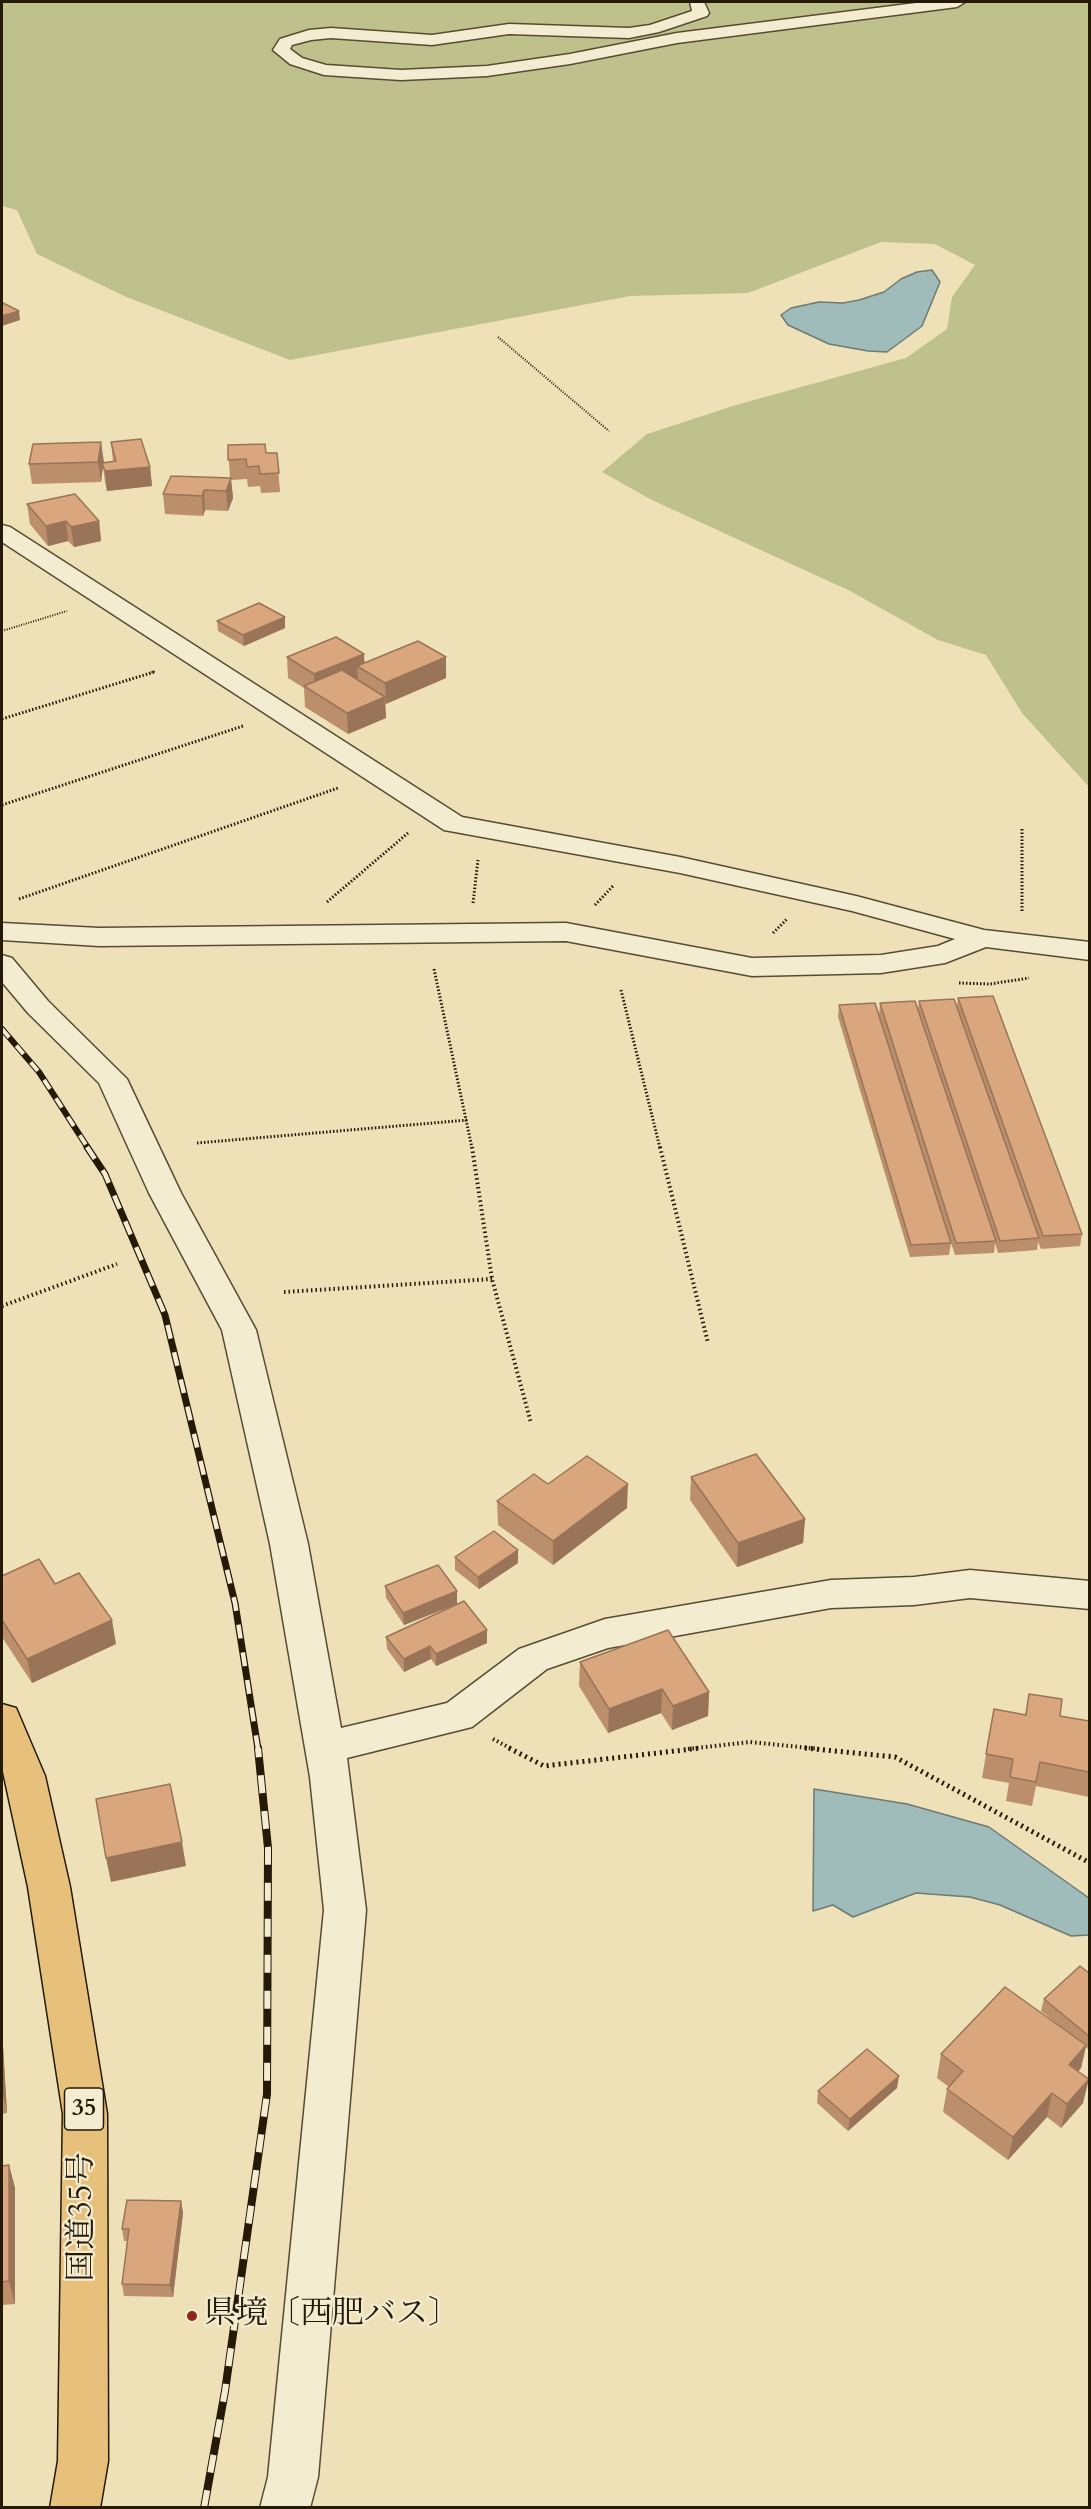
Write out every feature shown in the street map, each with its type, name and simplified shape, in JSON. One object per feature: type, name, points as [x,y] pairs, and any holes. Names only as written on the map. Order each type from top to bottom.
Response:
[{"type":"highway","name":"国道35号","points":[[2,1719],[25,1776],[49,1887],[85,2114],[83,2462],[75,2508]]},
{"type":"street","points":[[697,2],[701,13],[653,29],[630,33],[509,28],[432,40],[331,33],[309,34],[286,42],[281,50],[296,61],[324,70],[401,75],[487,71],[570,59],[676,38],[957,2]]},
{"type":"street","points":[[2,532],[454,824],[680,865],[856,904],[983,938],[1089,951]]},
{"type":"street","points":[[2,932],[99,937],[566,932],[752,967],[882,964],[945,954],[983,938]]},
{"type":"street","points":[[2,964],[38,1006],[112,1079],[165,1193],[239,1330],[289,1544],[325,1746],[345,1910],[293,2477],[285,2508]]},
{"type":"street","points":[[325,1746],[458,1716],[533,1659],[605,1634],[831,1594],[914,1591],[970,1584],[1089,1595]]},
{"type":"path","points":[[498,337],[609,430]]},
{"type":"path","points":[[2,631],[75,609]]},
{"type":"path","points":[[2,719],[163,669]]},
{"type":"path","points":[[2,805],[247,725]]},
{"type":"path","points":[[13,901],[347,785]]},
{"type":"path","points":[[1022,829],[1022,918]]},
{"type":"path","points":[[321,907],[409,832]]},
{"type":"path","points":[[472,910],[478,859]]},
{"type":"path","points":[[591,909],[620,879]]},
{"type":"path","points":[[772,934],[788,918]]},
{"type":"path","points":[[434,969],[468,1120],[492,1280],[531,1423]]},
{"type":"path","points":[[621,990],[708,1343]]},
{"type":"path","points":[[197,1143],[468,1120]]},
{"type":"path","points":[[2,1306],[117,1264]]},
{"type":"path","points":[[284,1292],[492,1280]]},
{"type":"path","points":[[458,1716],[509,1749],[544,1766],[750,1742],[896,1757],[1089,1863]]},
{"type":"green space","points":[[2,2],[1089,2],[1089,787],[1022,713],[986,655],[938,640],[850,591],[652,500],[602,472],[647,434],[736,405],[906,358],[947,329],[952,297],[975,265],[935,244],[881,242],[748,293],[630,296],[290,360],[124,296],[37,254],[17,210],[2,206]]},
{"type":"water","points":[[932,270],[940,282],[922,326],[887,352],[829,344],[788,325],[781,315],[791,308],[819,302],[843,303],[859,300],[884,292],[901,279],[917,272]]},
{"type":"water","points":[[814,1789],[907,1804],[989,1827],[1089,1898],[1089,1935],[1071,1936],[1000,1905],[970,1897],[916,1893],[853,1917],[833,1905],[813,1911]]},
{"type":"building","points":[[3,303],[19,311],[2,316]]},
{"type":"building","points":[[141,439],[150,467],[105,471],[102,463],[116,461],[111,442]]},
{"type":"building","points":[[101,442],[98,462],[29,464],[33,444]]},
{"type":"building","points":[[265,444],[266,453],[277,453],[279,473],[260,474],[259,466],[247,467],[246,459],[228,460],[228,445]]},
{"type":"building","points":[[171,476],[231,478],[226,491],[204,490],[202,496],[163,494]]},
{"type":"building","points":[[75,494],[99,521],[71,527],[66,521],[46,526],[27,504]]},
{"type":"building","points":[[259,603],[285,617],[243,635],[217,621]]},
{"type":"building","points":[[336,637],[364,654],[314,674],[287,657]]},
{"type":"building","points":[[418,641],[446,657],[385,683],[357,666]]},
{"type":"building","points":[[342,670],[385,697],[347,713],[304,686]]},
{"type":"building","points":[[993,996],[1082,1234],[1043,1236],[958,998]]},
{"type":"building","points":[[954,999],[1039,1238],[1000,1241],[919,1001]]},
{"type":"building","points":[[915,1001],[996,1241],[956,1243],[880,1003]]},
{"type":"building","points":[[875,1003],[951,1243],[911,1245],[839,1005]]},
{"type":"building","points":[[756,1454],[805,1519],[738,1543],[691,1477]]},
{"type":"building","points":[[587,1456],[628,1484],[553,1541],[497,1501],[534,1474],[548,1484]]},
{"type":"building","points":[[494,1531],[518,1550],[478,1577],[455,1557]]},
{"type":"building","points":[[39,1559],[55,1584],[79,1573],[112,1620],[27,1659],[2,1620],[2,1576]]},
{"type":"building","points":[[438,1565],[457,1591],[403,1613],[385,1586]]},
{"type":"building","points":[[464,1601],[487,1630],[436,1654],[430,1646],[404,1659],[386,1637]]},
{"type":"building","points":[[668,1630],[709,1692],[673,1706],[662,1689],[609,1709],[580,1662]]},
{"type":"building","points":[[1029,1694],[1062,1699],[1060,1716],[1089,1721],[1089,1772],[1040,1762],[1036,1782],[1010,1777],[1013,1759],[986,1754],[994,1709],[1026,1715]]},
{"type":"building","points":[[170,1784],[182,1842],[106,1858],[96,1799]]},
{"type":"building","points":[[1080,1966],[1089,1973],[1089,2036],[1044,1999]]},
{"type":"building","points":[[1005,1987],[1086,2045],[1069,2065],[1089,2079],[1067,2104],[1052,2093],[1013,2137],[947,2089],[963,2071],[941,2054]]},
{"type":"building","points":[[867,2049],[899,2076],[850,2119],[818,2091]]},
{"type":"building","points":[[9,2165],[9,2281],[2,2282],[2,2166]]},
{"type":"building","points":[[127,2200],[181,2201],[170,2285],[122,2284],[129,2229],[122,2229]]},
{"type":"railway","points":[[2,1029],[39,1072],[88,1148]]},
{"type":"railway","points":[[87,1147],[105,1174],[165,1315],[235,1603],[258,1749]]},
{"type":"railway","points":[[204,2508],[225,2391],[267,2094],[268,1848],[258,1748]]},
{"type":"place","name":"県境〔西肥バス〕","points":[[192,2316]]}]
